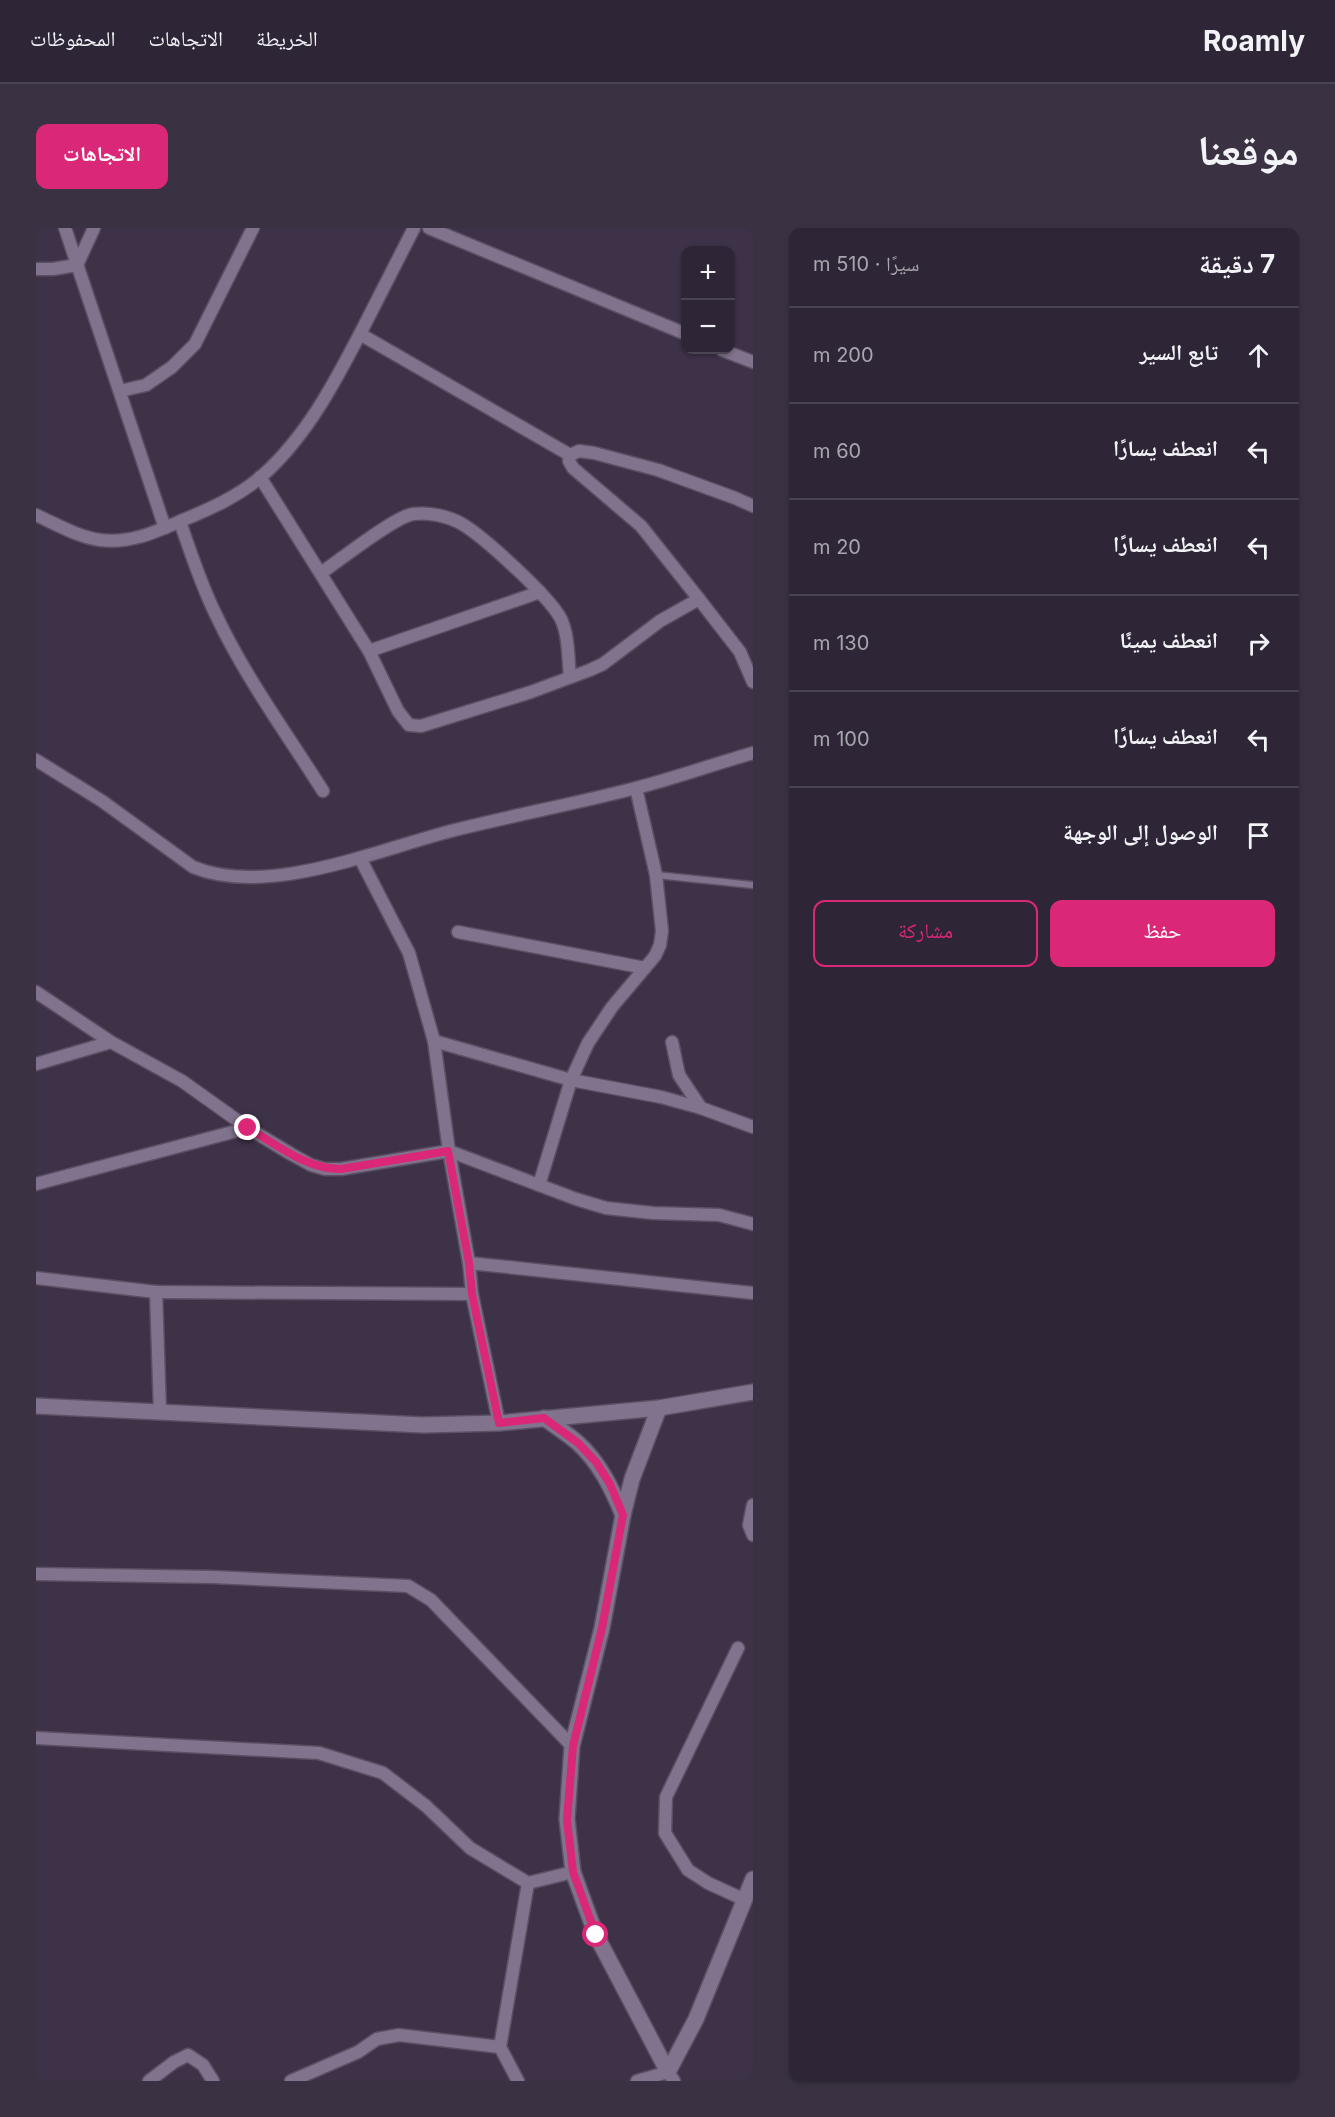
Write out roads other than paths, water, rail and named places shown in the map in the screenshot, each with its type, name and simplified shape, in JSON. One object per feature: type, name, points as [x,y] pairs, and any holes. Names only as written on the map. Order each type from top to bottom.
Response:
[{"type":"street","points":[[65,228],[165,528]]},
{"type":"street","points":[[76,264],[94,228]]},
{"type":"street","points":[[120,391],[146,385],[172,367],[195,344],[253,228]]},
{"type":"street","points":[[36,515],[81,535],[99,540],[118,541],[139,538],[215,507],[260,477],[287,452],[310,422],[340,372],[414,228]]},
{"type":"street","points":[[429,228],[681,332]]},
{"type":"street","points":[[36,269],[53,269],[76,264]]},
{"type":"street","points":[[360,334],[570,455]]},
{"type":"street","points":[[732,354],[753,362]]},
{"type":"street","points":[[570,455],[579,451],[594,453],[658,470],[753,506]]},
{"type":"street","points":[[570,455],[569,461],[573,468],[641,526],[740,652],[753,682]]},
{"type":"street","points":[[260,477],[369,651],[398,711],[406,722],[415,726],[531,692],[603,664],[660,621],[699,599]]},
{"type":"street","points":[[321,573],[395,522],[411,514],[427,513],[443,516],[462,524],[540,592],[561,619],[565,633],[570,677]]},
{"type":"street","points":[[180,522],[199,576],[234,651],[323,791]]},
{"type":"street","points":[[369,651],[540,592]]},
{"type":"street","points":[[36,760],[102,801],[185,861],[207,872],[240,877],[291,874],[324,868],[460,828],[636,788],[753,753]]},
{"type":"street","points":[[539,1185],[571,1080],[597,1029],[612,1007],[655,956],[660,945],[662,931],[656,875],[636,788]]},
{"type":"street","points":[[360,858],[409,953],[434,1041],[448,1151],[469,1263],[472,1294],[499,1423]]},
{"type":"street","points":[[458,932],[645,968]]},
{"type":"street","points":[[36,992],[111,1042],[182,1081],[248,1128],[311,1165],[325,1169],[341,1169],[448,1151],[606,1208],[653,1213],[719,1215],[753,1224]]},
{"type":"street","points":[[434,1041],[571,1080],[701,1108],[753,1127]]},
{"type":"street","points":[[36,1064],[111,1042]]},
{"type":"street","points":[[672,1042],[679,1075],[701,1108]]},
{"type":"street","points":[[36,1184],[248,1128]]},
{"type":"street","points":[[469,1263],[753,1293]]},
{"type":"street","points":[[36,1278],[156,1292],[472,1294]]},
{"type":"street","points":[[156,1292],[160,1412]]},
{"type":"street","points":[[36,1406],[423,1425],[499,1423],[659,1408],[753,1392]]},
{"type":"street","points":[[659,1408],[632,1479],[623,1515],[602,1628],[573,1746],[567,1820],[573,1872],[596,1935],[671,2076]]},
{"type":"street","points":[[544,1418],[578,1443],[596,1462],[610,1484],[623,1515]]},
{"type":"street","points":[[753,1505],[749,1525],[753,1535]]},
{"type":"street","points":[[36,1574],[212,1577],[408,1587],[431,1600],[573,1746]]},
{"type":"street","points":[[738,1648],[666,1797],[665,1833],[688,1870],[708,1883],[745,1899]]},
{"type":"street","points":[[36,1738],[319,1753],[383,1773],[426,1806],[470,1848],[528,1883],[573,1872]]},
{"type":"street","points":[[671,2076],[753,1879]]},
{"type":"street","points":[[518,2081],[500,2047],[528,1883]]},
{"type":"street","points":[[291,2081],[358,2052],[377,2039],[399,2035],[500,2047]]},
{"type":"street","points":[[149,2081],[174,2062],[188,2055],[203,2065],[213,2081]]},
{"type":"street","points":[[638,2081],[671,2076]]},
{"type":"lane","points":[[656,875],[753,885]]}]
